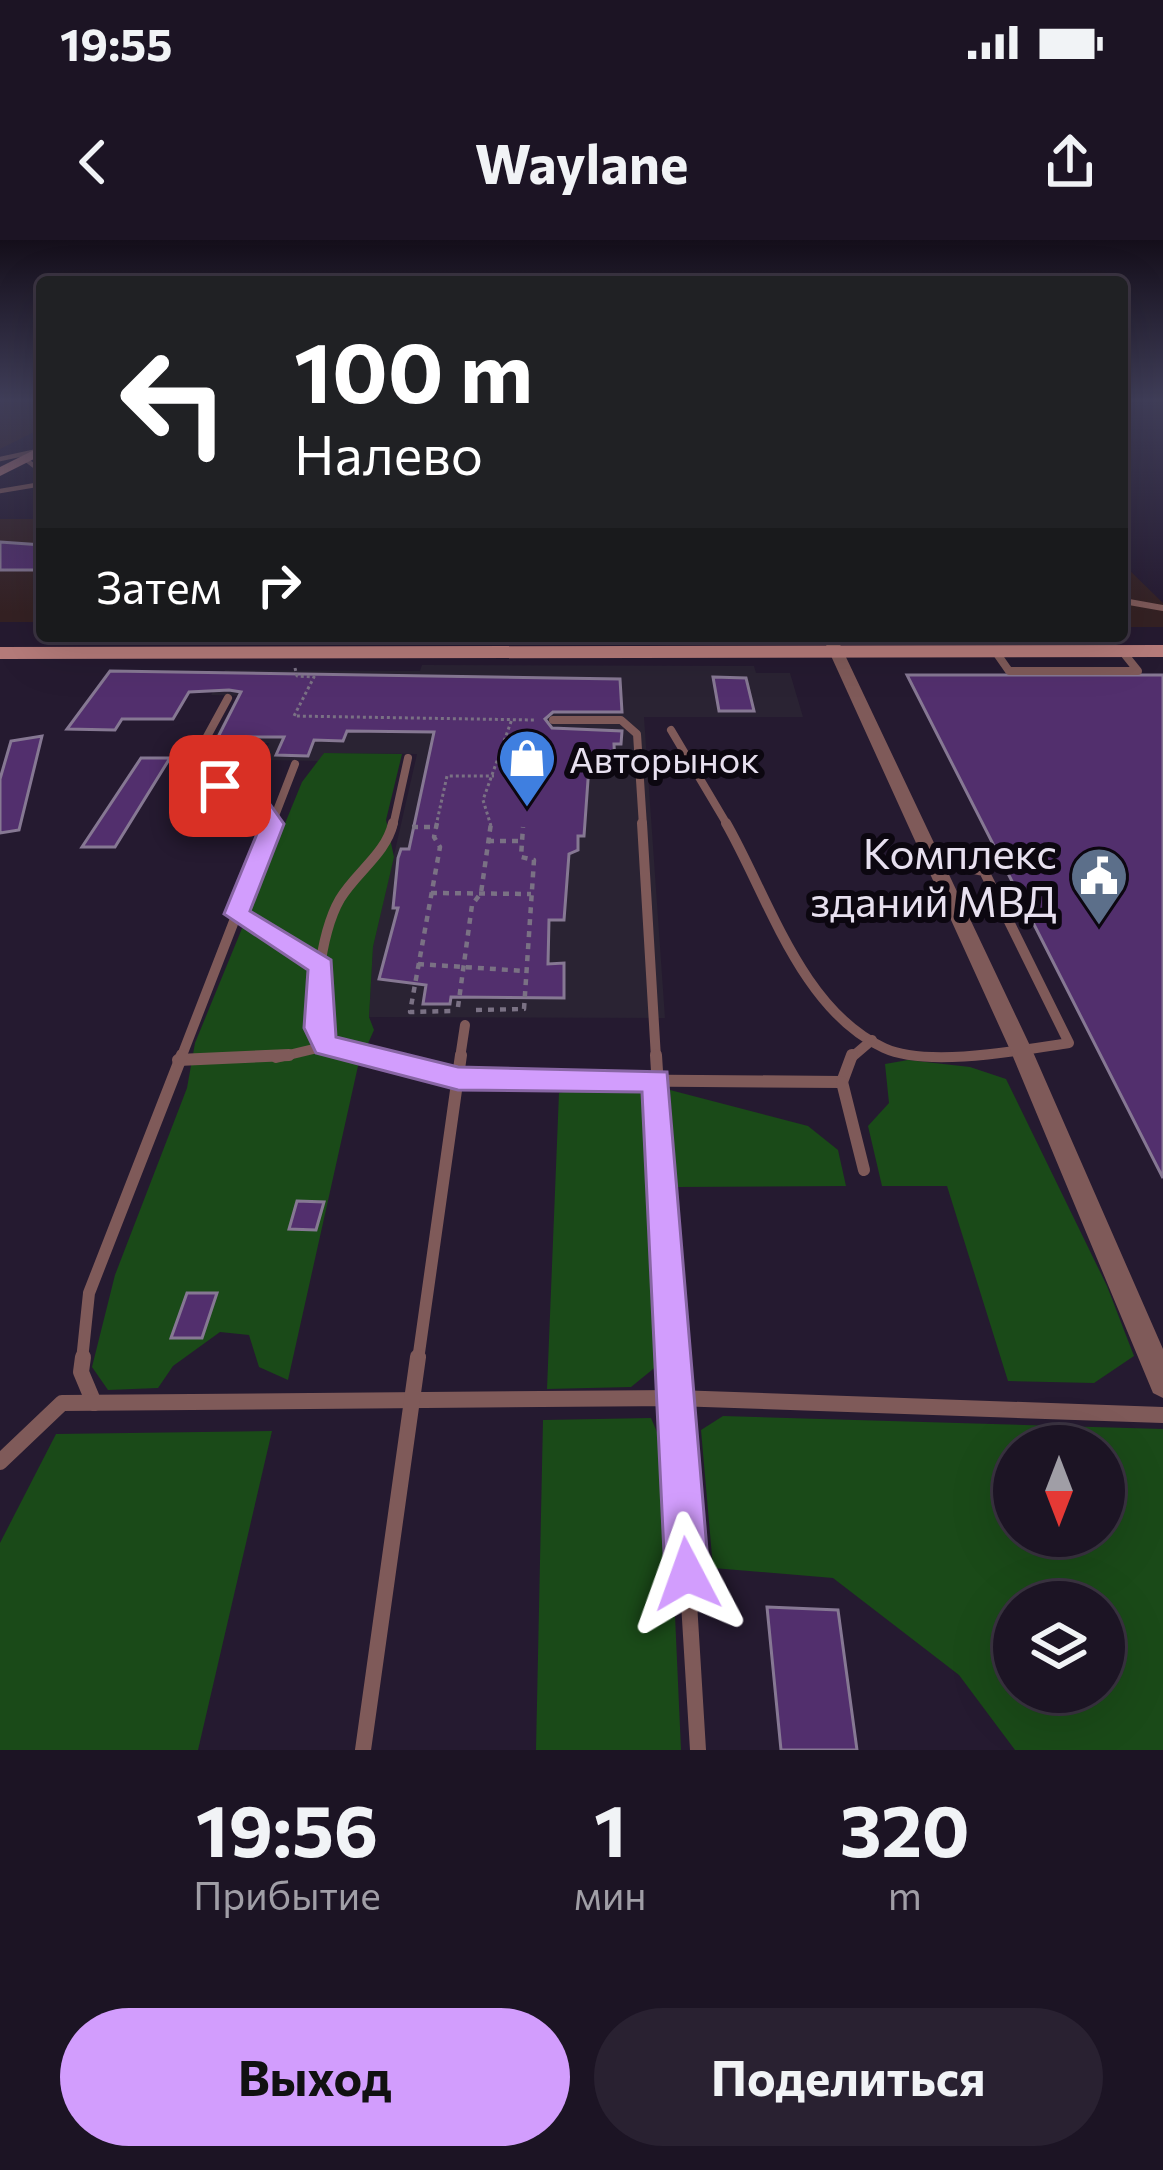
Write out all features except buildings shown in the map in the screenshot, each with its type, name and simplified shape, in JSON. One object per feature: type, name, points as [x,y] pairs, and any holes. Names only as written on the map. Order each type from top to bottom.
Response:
[{"type":"street","points":[[0,653],[832,644],[1163,651]]},
{"type":"street","points":[[832,644],[1022,1052],[1163,1383]]},
{"type":"lane","points":[[0,491],[36,485]]},
{"type":"lane","points":[[1128,601],[1163,608]]},
{"type":"lane","points":[[228,698],[204,742],[224,766],[220,786],[234,800],[259,805],[273,824]]},
{"type":"lane","points":[[553,720],[621,720],[635,728],[698,1750]]},
{"type":"lane","points":[[671,730],[748,862],[791,949],[842,1020],[890,1052],[1022,1052],[1069,1043],[984,871],[933,861]]},
{"type":"lane","points":[[326,1046],[318,1028],[322,966],[340,899],[382,854],[407,758]]},
{"type":"lane","points":[[94,1403],[81,1372],[89,1293],[295,764]]},
{"type":"lane","points":[[236,914],[322,966]]},
{"type":"lane","points":[[363,1750],[458,1078],[462,1018]]},
{"type":"lane","points":[[864,1170],[842,1082],[852,1055],[872,1040]]},
{"type":"lane","points":[[178,1060],[272,1059],[326,1046],[458,1078],[842,1082]]},
{"type":"lane","points":[[0,1462],[62,1403],[675,1398],[1163,1414]]},
{"type":"path","points":[[285,653],[294,660],[297,676],[314,677],[294,716],[553,720]]},
{"type":"path","points":[[462,1018],[472,905],[481,893],[492,816],[482,808],[500,742],[510,736],[512,719]]},
{"type":"path","points":[[494,776],[448,776],[436,827],[440,847],[410,1012],[462,1018],[524,1009],[534,860],[521,856],[523,827]]},
{"type":"path","points":[[392,826],[436,827]]},
{"type":"path","points":[[488,841],[522,841]]},
{"type":"path","points":[[431,893],[531,894]]},
{"type":"path","points":[[418,964],[464,963],[526,971]]},
{"type":"shaded area","points":[[0,519],[36,519],[36,622],[0,622]]},
{"type":"shaded area","points":[[1128,569],[1163,603],[1163,627],[1128,627]]},
{"type":"shaded area","name":"Авторынок","points":[[422,665],[754,666],[756,673],[790,673],[803,717],[644,717],[665,1018],[369,1017],[373,947],[417,754],[324,753],[320,761],[263,760],[269,743],[211,743],[238,696],[211,695],[225,670],[420,671]]},
{"type":"green space","points":[[324,753],[402,754],[386,820],[394,857],[373,947],[369,1017],[374,1030],[358,1066],[288,1380],[259,1367],[249,1335],[220,1332],[173,1366],[158,1388],[108,1390],[92,1367],[115,1275],[187,1088],[195,1043],[302,782]]},
{"type":"green space","points":[[908,1060],[970,1067],[1006,1079],[1107,1286],[1134,1356],[1094,1383],[1008,1381],[947,1186],[882,1186],[868,1126],[889,1103],[885,1064]]},
{"type":"green space","points":[[586,1088],[639,1091],[644,1096],[658,1365],[631,1387],[547,1389],[559,1093]]},
{"type":"green space","points":[[670,1090],[808,1126],[838,1150],[846,1186],[677,1187]]},
{"type":"green space","points":[[723,1416],[1028,1425],[993,1425],[993,1557],[1125,1557],[1125,1428],[1163,1429],[1163,1750],[1015,1750],[959,1675],[833,1578],[713,1568],[701,1430]]},
{"type":"green space","points":[[651,1418],[668,1458],[681,1750],[536,1750],[543,1420]]},
{"type":"green space","points":[[272,1431],[198,1750],[0,1750],[0,1543],[56,1434]]},
{"type":"place","name":"Авторынок","points":[[527,809]]},
{"type":"place","name":"Комплекс зданий МВД","points":[[1099,927]]},
{"type":"route","points":[[220,786],[234,800],[259,805],[273,824],[236,914],[322,966],[318,1028],[326,1046],[458,1078],[656,1081],[687,1574]]}]
